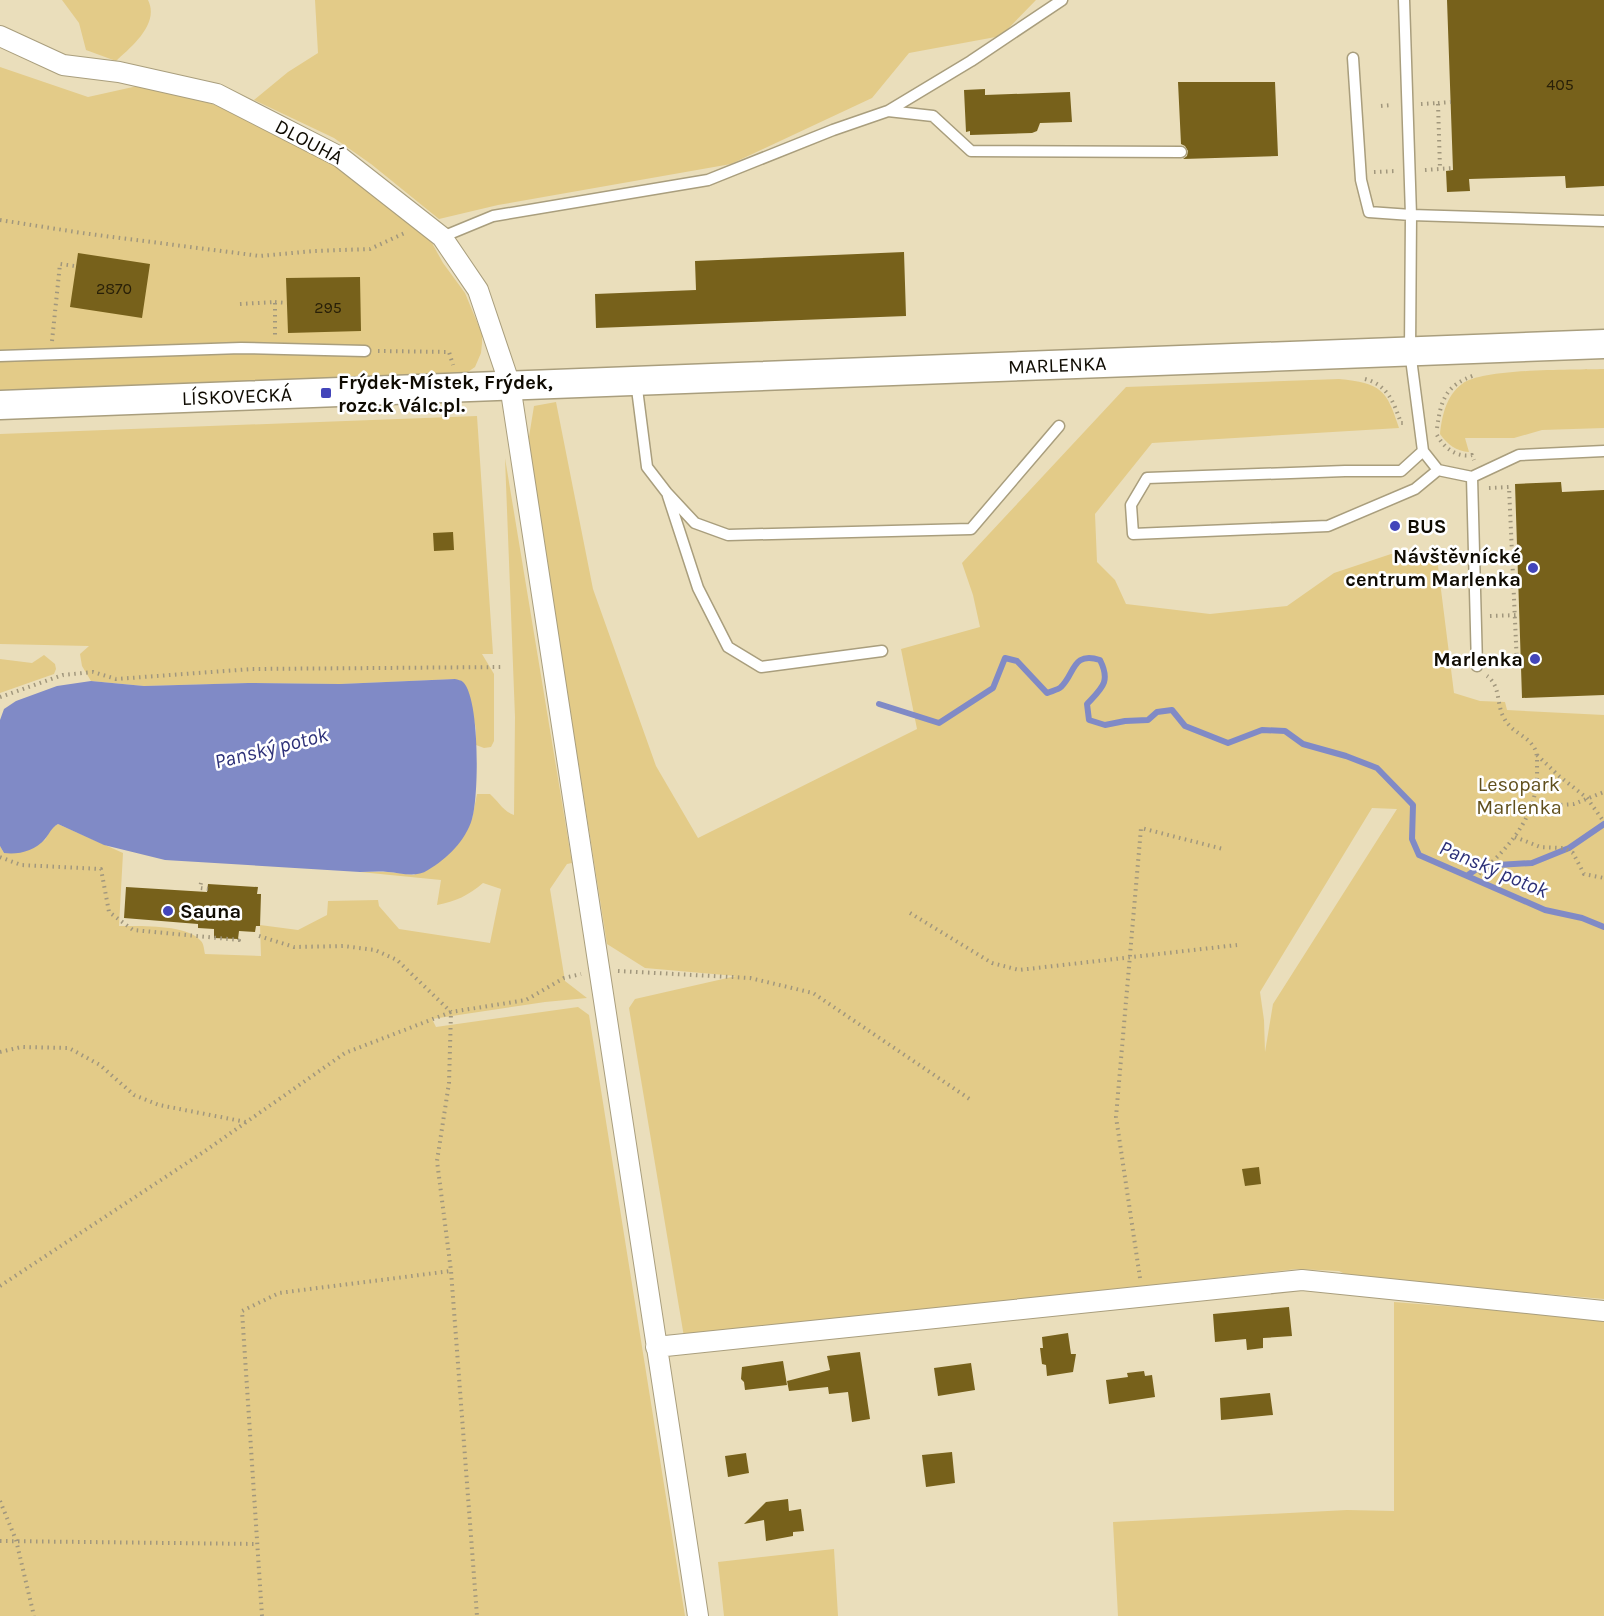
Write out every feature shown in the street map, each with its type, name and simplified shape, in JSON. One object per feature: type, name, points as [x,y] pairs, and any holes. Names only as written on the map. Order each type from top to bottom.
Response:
[{"type":"main road","name":"MARLENKA","points":[[510,386],[1604,344]]},
{"type":"main road","name":"LÍSKOVECKÁ","points":[[0,405],[459,386],[510,386]]},
{"type":"street","name":"DLOUHÁ","points":[[0,36],[63,65],[119,72],[217,94],[340,157],[442,237],[478,290],[510,386],[698,1616]]},
{"type":"street","points":[[656,1347],[1302,1280],[1604,1311]]},
{"type":"lane","points":[[442,237],[493,216],[708,180],[888,111],[971,61],[1062,0]]},
{"type":"lane","points":[[1404,0],[1411,215],[1410,351],[1423,451],[1438,470],[1472,477],[1519,455],[1604,451]]},
{"type":"lane","points":[[1353,58],[1361,180],[1370,212],[1604,220]]},
{"type":"lane","points":[[888,111],[933,116],[971,151],[1181,152]]},
{"type":"lane","points":[[0,356],[276,349],[365,351]]},
{"type":"lane","points":[[636,381],[647,467],[695,523],[728,535],[971,530],[1059,426]]},
{"type":"lane","points":[[1423,451],[1401,471],[1148,478],[1131,505],[1133,534],[1328,526],[1414,489],[1438,470]]},
{"type":"lane","points":[[1472,477],[1477,666]]},
{"type":"lane","points":[[667,493],[698,588],[728,647],[761,667],[882,651]]},
{"type":"path","points":[[1438,103],[1451,102]]},
{"type":"path","points":[[0,220],[260,256],[370,249],[426,224]]},
{"type":"path","points":[[51,353],[60,264],[75,266]]},
{"type":"path","points":[[275,302],[276,349]]},
{"type":"path","points":[[240,304],[286,303]]},
{"type":"path","points":[[365,351],[450,352],[459,386]]},
{"type":"path","points":[[1500,616],[1519,615]]},
{"type":"path","points":[[1477,666],[1491,679],[1507,724],[1533,746],[1536,754],[1537,780],[1525,822],[1493,862],[1479,874]]},
{"type":"path","points":[[0,697],[63,675],[93,672],[116,679],[252,669],[504,667]]},
{"type":"path","points":[[1536,754],[1587,798],[1603,820]]},
{"type":"path","points":[[1531,807],[1574,804],[1604,792]]},
{"type":"path","points":[[1143,1296],[1116,1117],[1141,828],[1224,849]]},
{"type":"path","points":[[1515,837],[1540,848],[1564,848],[1573,853],[1584,874],[1604,878]]},
{"type":"path","points":[[0,857],[21,865],[101,869],[109,912],[133,930],[239,940],[239,935]]},
{"type":"path","points":[[201,883],[200,888],[208,889]]},
{"type":"path","points":[[910,913],[992,963],[1019,970],[1237,945]]},
{"type":"path","points":[[259,936],[294,947],[344,946],[375,951],[397,960],[451,1012],[449,1083],[437,1161],[451,1271],[477,1616]]},
{"type":"path","points":[[0,1286],[205,1151],[345,1053],[451,1012],[526,1000],[564,978],[599,970],[750,978],[813,993],[971,1100]]},
{"type":"path","points":[[0,1052],[21,1047],[69,1048],[100,1065],[134,1095],[159,1105],[246,1122]]},
{"type":"path","points":[[262,1616],[242,1311],[279,1293],[451,1271]]},
{"type":"path","points":[[0,1501],[16,1540],[34,1616]]},
{"type":"path","points":[[0,1541],[257,1544]]},
{"type":"green space","points":[[62,0],[148,0],[151,9],[150,18],[142,34],[116,61],[86,50],[79,23]]},
{"type":"green space","points":[[315,0],[1036,0],[1001,36],[909,53],[872,98],[731,164],[498,205],[439,219],[371,164],[334,138],[254,100],[288,72],[318,53]]},
{"type":"green space","points":[[0,67],[88,97],[151,83],[261,121],[341,167],[409,221],[432,243],[443,263],[465,293],[482,334],[481,353],[475,367],[462,376],[0,394]]},
{"type":"green space","points":[[1604,369],[1604,428],[1542,430],[1514,438],[1465,438],[1469,452],[1453,447],[1440,434],[1444,413],[1452,394],[1462,384],[1473,379],[1508,372]]},
{"type":"green space","name":"Lesopark Marlenka","points":[[1339,379],[1353,381],[1373,386],[1386,397],[1399,428],[1152,443],[1095,514],[1097,562],[1115,580],[1126,604],[1210,614],[1287,606],[1334,573],[1391,554],[1437,558],[1454,693],[1480,701],[1505,702],[1507,710],[1604,715],[1604,1299],[1351,1277],[1339,1271],[1297,1269],[684,1337],[629,1008],[635,999],[736,976],[645,968],[607,944],[528,443],[534,406],[556,402],[593,589],[656,766],[698,838],[917,729],[901,649],[980,627],[973,595],[962,563],[1126,387]],"holes":[[[1372,808],[1397,809],[1273,1004],[1265,1052],[1260,992]]]},
{"type":"green space","points":[[477,416],[493,654],[482,654],[494,674],[494,741],[491,747],[484,748],[476,745],[476,729],[468,692],[455,679],[340,684],[248,683],[144,686],[91,681],[82,666],[80,654],[89,646],[0,644],[0,434]]},
{"type":"green space","points":[[505,458],[572,863],[567,864],[550,889],[565,981],[587,998],[432,1019],[436,1027],[578,1007],[589,1015],[685,1616],[0,1616],[0,846],[4,853],[45,840],[51,828],[58,824],[123,853],[119,926],[162,927],[185,931],[195,935],[201,941],[205,954],[261,956],[260,925],[298,930],[327,915],[328,901],[378,900],[379,906],[399,929],[490,943],[501,889],[483,883],[462,897],[437,905],[441,880],[360,872],[414,875],[472,819],[477,794],[490,794],[504,809],[514,815],[515,717]]},
{"type":"green space","points":[[44,655],[55,664],[54,674],[0,693],[0,659],[32,663]]},
{"type":"green space","points":[[1394,1302],[1604,1319],[1604,1616],[1118,1616],[1113,1522],[1347,1510],[1394,1511]]},
{"type":"green space","points":[[834,1549],[838,1616],[724,1616],[718,1562]]},
{"type":"water","points":[[455,679],[463,682],[469,692],[473,707],[477,770],[472,819],[455,848],[435,866],[419,874],[165,860],[104,845],[58,824],[41,843],[31,849],[20,853],[4,853],[0,846],[0,720],[4,709],[16,701],[57,686],[91,681],[144,686],[248,683],[340,684]]},
{"type":"building","points":[[1447,0],[1604,0],[1604,186],[1566,188],[1565,176],[1469,179],[1470,191],[1447,192],[1446,171],[1453,170]]},
{"type":"building","points":[[1178,82],[1275,82],[1278,156],[1183,159],[1187,156],[1188,151],[1181,144]]},
{"type":"building","points":[[985,89],[985,95],[1070,92],[1072,122],[1040,123],[1037,131],[1032,133],[970,135],[970,131],[966,132],[964,90]]},
{"type":"building","points":[[904,252],[906,316],[596,328],[595,294],[696,290],[695,261]]},
{"type":"building","points":[[78,253],[150,264],[142,318],[70,307]]},
{"type":"building","points":[[360,277],[361,331],[288,333],[286,278]]},
{"type":"building","points":[[1561,482],[1562,492],[1604,490],[1604,695],[1522,698],[1515,484]]},
{"type":"building","points":[[453,532],[454,550],[434,551],[433,533]]},
{"type":"building","points":[[208,884],[258,887],[257,894],[261,894],[260,926],[256,926],[255,932],[239,931],[238,939],[214,938],[214,929],[198,928],[198,924],[124,918],[126,887],[207,892]]},
{"type":"building","points":[[1259,1167],[1261,1184],[1245,1186],[1242,1169]]},
{"type":"building","points":[[1289,1307],[1292,1336],[1263,1338],[1263,1348],[1247,1350],[1246,1339],[1215,1342],[1213,1314]]},
{"type":"building","points":[[1068,1333],[1071,1354],[1076,1354],[1073,1372],[1047,1376],[1046,1365],[1042,1364],[1040,1348],[1043,1348],[1042,1337]]},
{"type":"building","points":[[860,1352],[870,1419],[852,1422],[848,1392],[829,1394],[828,1387],[789,1391],[787,1381],[830,1370],[827,1356]]},
{"type":"building","points":[[783,1361],[787,1385],[745,1390],[741,1379],[742,1367]]},
{"type":"building","points":[[971,1363],[975,1390],[938,1396],[934,1368]]},
{"type":"building","points":[[1144,1371],[1145,1376],[1152,1375],[1155,1397],[1109,1404],[1106,1380],[1128,1377],[1127,1373]]},
{"type":"building","points":[[1270,1393],[1273,1415],[1221,1420],[1220,1398]]},
{"type":"building","points":[[952,1452],[955,1483],[926,1487],[922,1455]]},
{"type":"building","points":[[746,1453],[749,1473],[728,1477],[725,1456]]},
{"type":"building","points":[[788,1499],[789,1511],[801,1509],[804,1531],[793,1532],[793,1536],[766,1541],[764,1520],[744,1524],[766,1502]]},
{"type":"waterway","name":"Panský potok","points":[[879,704],[939,723],[993,688],[1005,658],[1017,661],[1047,693],[1061,687],[1079,661],[1091,658],[1100,660],[1105,679],[1101,689],[1087,704],[1089,720],[1105,725],[1148,720],[1157,712],[1172,710],[1185,726],[1228,743],[1262,730],[1285,731],[1303,744],[1346,756],[1377,768],[1413,805],[1412,839],[1419,855],[1545,910],[1582,918],[1604,927]]},
{"type":"waterway","points":[[1468,875],[1481,866],[1532,863],[1569,848],[1604,824]]},
{"type":"place","name":"Frýdek-Místek, Frýdek, rozc.k Válc.pl.","points":[[326,393]]},
{"type":"place","name":"BUS","points":[[1395,526]]},
{"type":"place","name":"Návštěvnícké centrum Marlenka","points":[[1533,568]]},
{"type":"place","name":"Marlenka","points":[[1535,659]]},
{"type":"place","name":"Sauna","points":[[168,911]]}]
